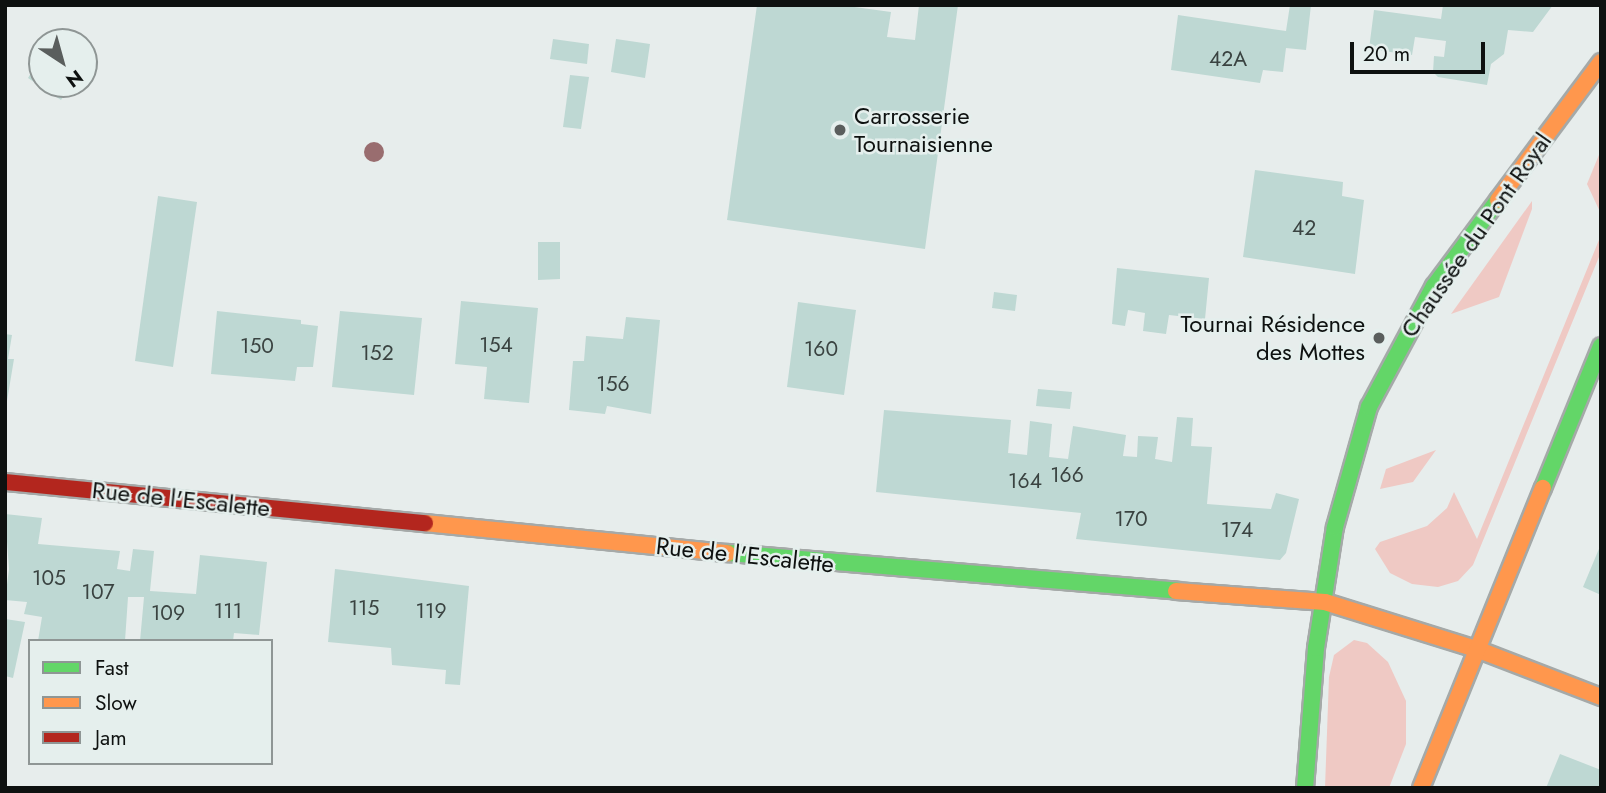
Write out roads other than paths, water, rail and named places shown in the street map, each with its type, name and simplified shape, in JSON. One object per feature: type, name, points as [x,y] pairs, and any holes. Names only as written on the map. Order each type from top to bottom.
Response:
[{"type":"street","name":"Chaussée du Pont Royal","points":[[1305,788],[1316,648],[1335,527],[1369,407],[1397,348],[1434,286],[1601,62]]},
{"type":"street","points":[[1421,788],[1601,346]]},
{"type":"street","name":"Rue de l'Escalette","points":[[5,482],[869,567],[1325,602],[1479,650]]},
{"type":"street","points":[[1479,650],[1601,697]]},
{"type":"place","name":"Carrosserie Tournaisienne","points":[[840,130]]},
{"type":"place","name":"Tournai Résidence des Mottes","points":[[1379,338]]}]
